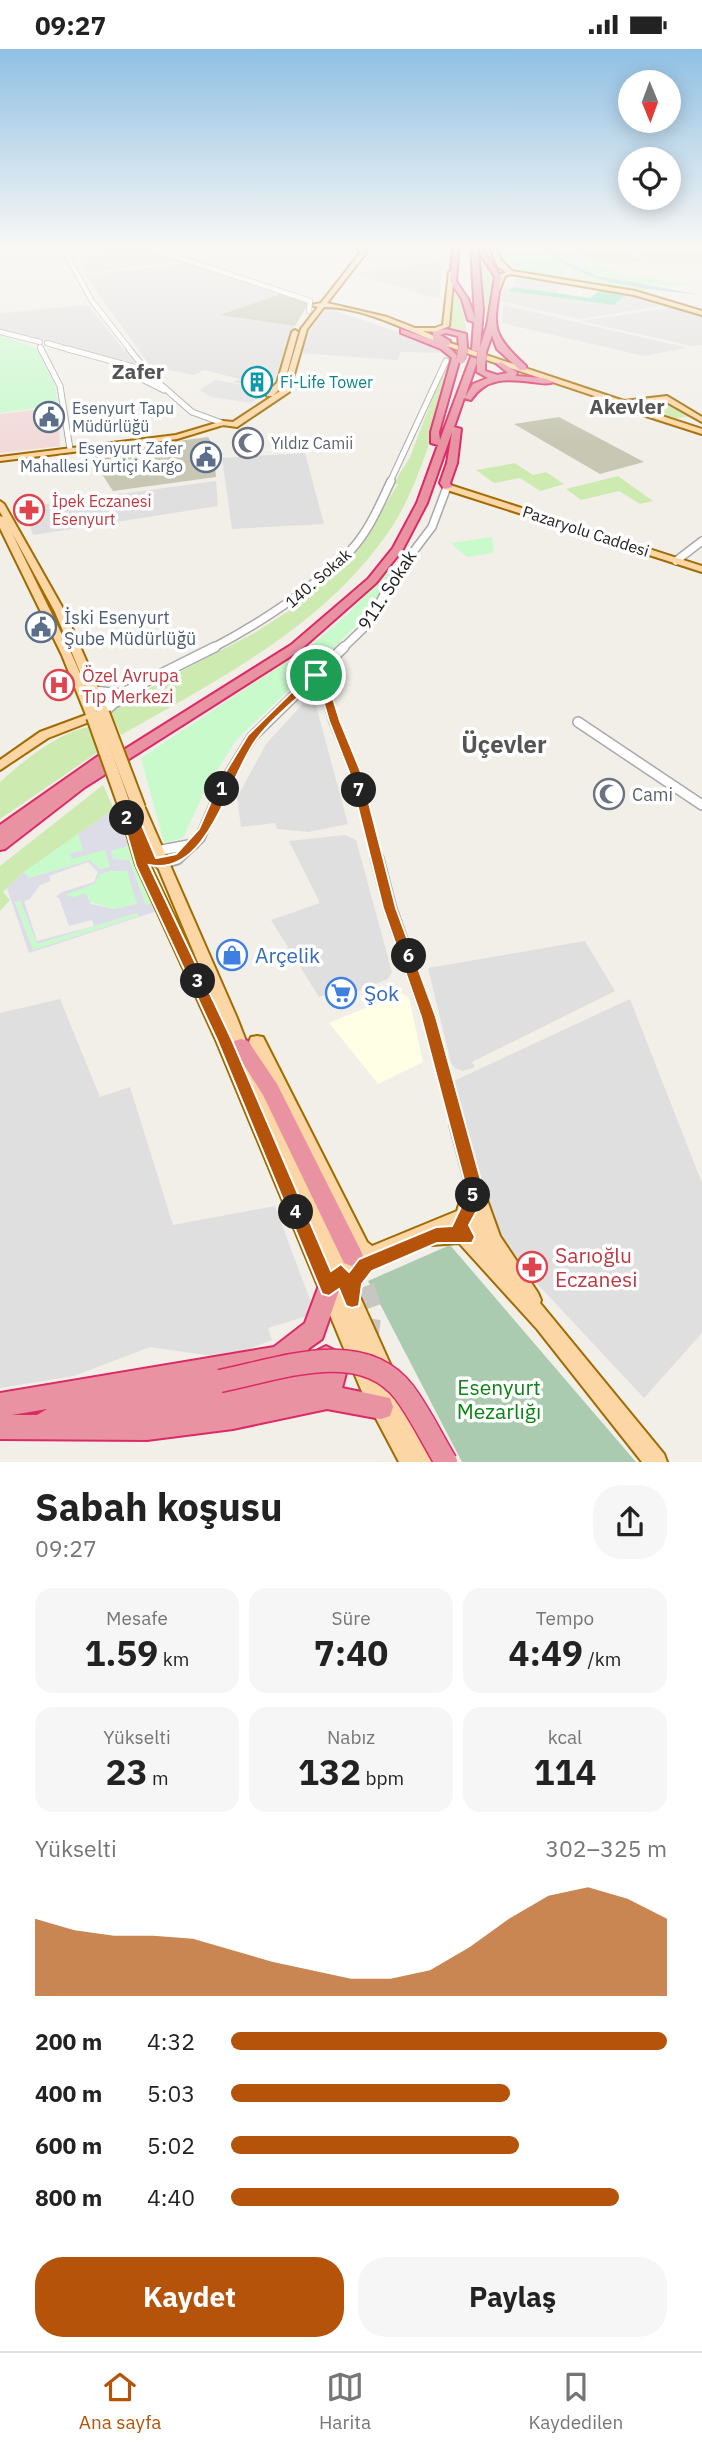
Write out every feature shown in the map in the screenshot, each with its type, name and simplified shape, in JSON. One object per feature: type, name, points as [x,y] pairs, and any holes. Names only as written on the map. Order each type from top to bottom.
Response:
[{"type":"highway","points":[[469,311],[472,320]]},
{"type":"highway","points":[[468,398],[472,311]]},
{"type":"highway","points":[[0,845],[80,784],[282,657],[336,615],[372,581],[398,549],[432,478],[469,354],[479,311]]},
{"type":"highway","points":[[0,832],[93,764],[290,642],[363,578],[391,543],[407,515],[469,354],[491,326],[494,311]]},
{"type":"highway","points":[[491,326],[500,347],[516,364],[528,371]]},
{"type":"highway","points":[[404,328],[444,347],[456,358],[435,432],[436,443]]},
{"type":"highway","points":[[448,344],[436,338],[436,334],[446,331],[462,334],[469,354],[481,372],[488,376],[502,378],[513,374],[501,364]]},
{"type":"highway","points":[[432,478],[444,464],[475,386],[484,382],[522,378],[550,382]]},
{"type":"highway","points":[[448,487],[445,483],[452,463],[456,433]]},
{"type":"highway","points":[[249,1044],[348,1268],[314,1331],[295,1347],[276,1357]]},
{"type":"highway","points":[[0,1406],[301,1354],[326,1358],[334,1373],[321,1390]]},
{"type":"highway","points":[[0,1406],[220,1381],[330,1360],[363,1363],[382,1372],[403,1391],[446,1462]]},
{"type":"highway","points":[[0,1426],[147,1428],[233,1417],[321,1390],[381,1408]]},
{"type":"main road","points":[[0,460],[135,444],[207,431],[227,424],[286,390],[299,338],[313,311]]},
{"type":"main road","points":[[345,311],[404,328],[469,354],[528,371],[700,430]]},
{"type":"main road","points":[[359,311],[469,354],[634,407],[664,398],[702,421]]},
{"type":"main road","points":[[404,328],[429,330],[446,326],[448,311]]},
{"type":"main road","points":[[356,314],[364,312]]},
{"type":"main road","points":[[0,460],[70,449],[135,444]]},
{"type":"main road","points":[[81,450],[135,444]]},
{"type":"main road","name":"Pazaryolu Caddesi","points":[[448,487],[702,569]]},
{"type":"main road","points":[[0,495],[20,531],[15,541]]},
{"type":"main road","points":[[0,504],[62,644],[98,715],[133,809],[143,866],[224,1040],[348,1268],[381,1408],[411,1462]]},
{"type":"main road","points":[[0,519],[60,612],[94,691],[98,715]]},
{"type":"main road","points":[[0,529],[15,541]]},
{"type":"main road","points":[[0,766],[44,735],[98,715]]},
{"type":"main road","points":[[133,809],[132,816],[148,856],[151,861],[158,857],[249,1044]]},
{"type":"main road","points":[[473,1184],[486,1224],[544,1322]]},
{"type":"main road","points":[[352,1299],[353,1281],[365,1265],[436,1235],[458,1234],[464,1228],[473,1184]]},
{"type":"main road","points":[[464,1228],[478,1238],[486,1224]]},
{"type":"main road","points":[[348,1268],[464,1228]]},
{"type":"main road","points":[[464,1228],[544,1322],[656,1462]]},
{"type":"main road","points":[[348,1268],[352,1299],[397,1402],[430,1462]]},
{"type":"street","points":[[99,311],[140,365],[192,412],[227,424]]},
{"type":"street","points":[[0,333],[43,345],[140,365]]},
{"type":"street","points":[[0,333],[33,344],[68,349],[144,380],[168,393],[207,431]]},
{"type":"street","points":[[43,345],[64,394],[70,449]]},
{"type":"street","name":"140. Sokak","points":[[137,688],[270,618],[352,549],[376,513],[446,361]]},
{"type":"street","points":[[127,372],[140,365]]},
{"type":"street","points":[[144,380],[155,377]]},
{"type":"street","name":"911. Sokak","points":[[158,857],[180,857],[194,844],[204,831],[243,749],[272,715],[369,623],[391,581],[426,530],[432,527],[448,487]]},
{"type":"street","points":[[676,561],[702,541]]},
{"type":"street","points":[[316,675],[321,676],[334,721],[355,772],[390,908],[428,1017],[473,1184]]},
{"type":"street","points":[[94,691],[121,694],[137,688]]},
{"type":"street","points":[[98,715],[137,688]]},
{"type":"street","points":[[578,722],[702,805]]},
{"type":"shaded area","points":[[93,311],[136,365],[0,330],[0,313]]},
{"type":"shaded area","points":[[111,311],[233,311],[221,315],[295,326],[271,388],[233,382],[240,379],[204,370],[194,375],[150,366]]},
{"type":"shaded area","points":[[232,311],[304,311],[295,326],[220,315]]},
{"type":"shaded area","points":[[325,311],[336,311],[425,341],[446,353],[401,352],[397,360],[301,353],[305,336]]},
{"type":"shaded area","points":[[503,311],[528,311],[686,348],[644,356],[502,323]]},
{"type":"shaded area","points":[[544,311],[630,311],[580,319]]},
{"type":"shaded area","points":[[648,311],[690,311],[702,314],[702,345],[692,346],[581,321]]},
{"type":"shaded area","points":[[215,380],[270,390],[251,403],[211,397],[200,390]]},
{"type":"shaded area","points":[[58,407],[60,446],[0,453],[0,414]]},
{"type":"shaded area","points":[[559,417],[644,462],[600,474],[514,424]]},
{"type":"shaded area","points":[[208,437],[213,445],[216,477],[113,491],[88,453]]},
{"type":"shaded area","points":[[305,453],[324,524],[232,529],[222,458]]},
{"type":"shaded area","points":[[216,481],[218,506],[33,535],[24,507]]},
{"type":"shaded area","points":[[309,697],[314,698],[348,824],[308,832],[277,829],[275,823],[241,827],[237,798],[266,744]]},
{"type":"shaded area","points":[[114,809],[131,845],[111,851],[113,859],[129,860],[146,905],[153,903],[157,911],[29,953],[7,888],[24,872],[29,878],[90,860],[100,869],[110,867],[105,850],[72,859],[70,854],[83,850],[78,834]],"holes":[[[88,862],[98,872],[94,882],[62,892],[55,897],[59,898],[69,926],[92,920],[94,926],[37,941],[24,901],[30,899],[40,885],[51,881],[49,876]],[[127,871],[137,904],[114,909],[91,904],[85,893],[75,897],[65,895],[96,883],[99,874]],[[20,900],[37,944],[137,913],[139,916],[33,950],[15,902]]]},
{"type":"shaded area","points":[[345,835],[356,840],[392,972],[388,979],[333,1001],[329,994],[319,997],[271,920],[320,903],[289,841]]},
{"type":"shaded area","points":[[585,941],[615,991],[472,1062],[475,1067],[463,1071],[455,1068],[451,1063],[428,968]]},
{"type":"shaded area","points":[[402,993],[409,998],[423,1062],[378,1084],[329,1023]]},
{"type":"shaded area","points":[[60,999],[100,1097],[130,1087],[173,1225],[275,1206],[313,1308],[307,1316],[268,1328],[272,1340],[226,1358],[150,1347],[74,1376],[0,1388],[0,1013]]},
{"type":"shaded area","points":[[630,999],[702,1183],[702,1333],[644,1398],[500,1244],[445,1085]]},
{"type":"green space","points":[[451,311],[464,311],[466,334],[452,331],[428,335],[422,331],[440,330],[450,325]]},
{"type":"green space","points":[[485,311],[491,311],[488,331],[479,350],[483,329],[487,328]]},
{"type":"green space","points":[[0,335],[36,348],[55,385],[58,405],[0,413]]},
{"type":"green space","points":[[449,355],[454,357],[449,377],[430,442],[414,484],[395,522],[369,558],[307,619],[272,645],[121,735],[111,713],[115,706],[256,632],[293,608],[358,550],[398,484],[394,483],[410,457]]},
{"type":"green space","points":[[665,401],[691,416],[672,419],[637,406]]},
{"type":"green space","points":[[515,463],[533,475],[546,472],[564,484],[540,491],[520,478],[494,483],[476,470]]},
{"type":"green space","points":[[618,476],[653,501],[640,504],[619,491],[581,500],[566,489]]},
{"type":"green space","points":[[492,537],[494,553],[467,557],[451,543]]},
{"type":"green space","points":[[390,566],[396,566],[373,610],[237,739],[208,784],[183,838],[164,843],[141,758],[313,644],[349,613]]},
{"type":"green space","points":[[88,727],[98,752],[0,819],[0,782],[53,742]]},
{"type":"green space","points":[[103,785],[114,809],[24,872],[3,892],[10,900],[0,911],[0,866]]},
{"type":"green space","points":[[78,834],[84,850],[105,850],[111,867],[100,869],[90,860],[29,878],[24,872]]},
{"type":"green space","points":[[131,845],[153,903],[146,905],[129,860],[113,859],[110,851]]},
{"type":"green space","points":[[128,871],[138,904],[114,909],[64,895],[96,883],[99,874]]},
{"type":"green space","points":[[20,900],[37,944],[138,913],[139,916],[33,950],[15,901]]},
{"type":"green space","name":"Esenyurt Mezarlığı","points":[[450,1245],[636,1462],[462,1462],[368,1281]]},
{"type":"tunnel","points":[[352,1256],[371,1308],[367,1341]]},
{"type":"place","name":"Fi-Life Tower","points":[[257,382]]},
{"type":"place","name":"Esenyurt Tapu Müdürlüğü","points":[[49,417]]},
{"type":"place","name":"Yıldız Camii","points":[[248,443]]},
{"type":"place","name":"Esenyurt Zafer Mahallesi Yurtiçi Kargo","points":[[206,457]]},
{"type":"place","name":"İpek Eczanesi Esenyurt","points":[[29,510]]},
{"type":"place","name":"İski Esenyurt Şube Müdürlüğü","points":[[41,627]]},
{"type":"place","name":"Özel Avrupa Tıp Merkezi","points":[[59,685]]},
{"type":"place","name":"Cami","points":[[609,794]]},
{"type":"place","name":"Arçelik","points":[[232,955]]},
{"type":"place","name":"Şok","points":[[341,993]]},
{"type":"place","name":"Sarıoğlu Eczanesi","points":[[532,1267]]},
{"type":"district","name":"Zafer","points":[[138,371]]},
{"type":"district","name":"Akevler","points":[[627,406]]},
{"type":"district","name":"Üçevler","points":[[504,744]]},
{"type":"route","points":[[316,675],[321,676],[334,721],[355,772],[390,908],[407,950],[428,1017],[473,1184],[473,1199],[460,1223],[460,1230],[466,1237],[458,1234],[436,1235],[365,1265],[357,1272],[353,1281],[352,1299],[341,1272],[329,1288],[224,1040],[168,914],[143,866],[126,810],[132,816],[151,861],[160,863],[180,857],[200,838],[243,749],[272,715],[316,675]]}]
